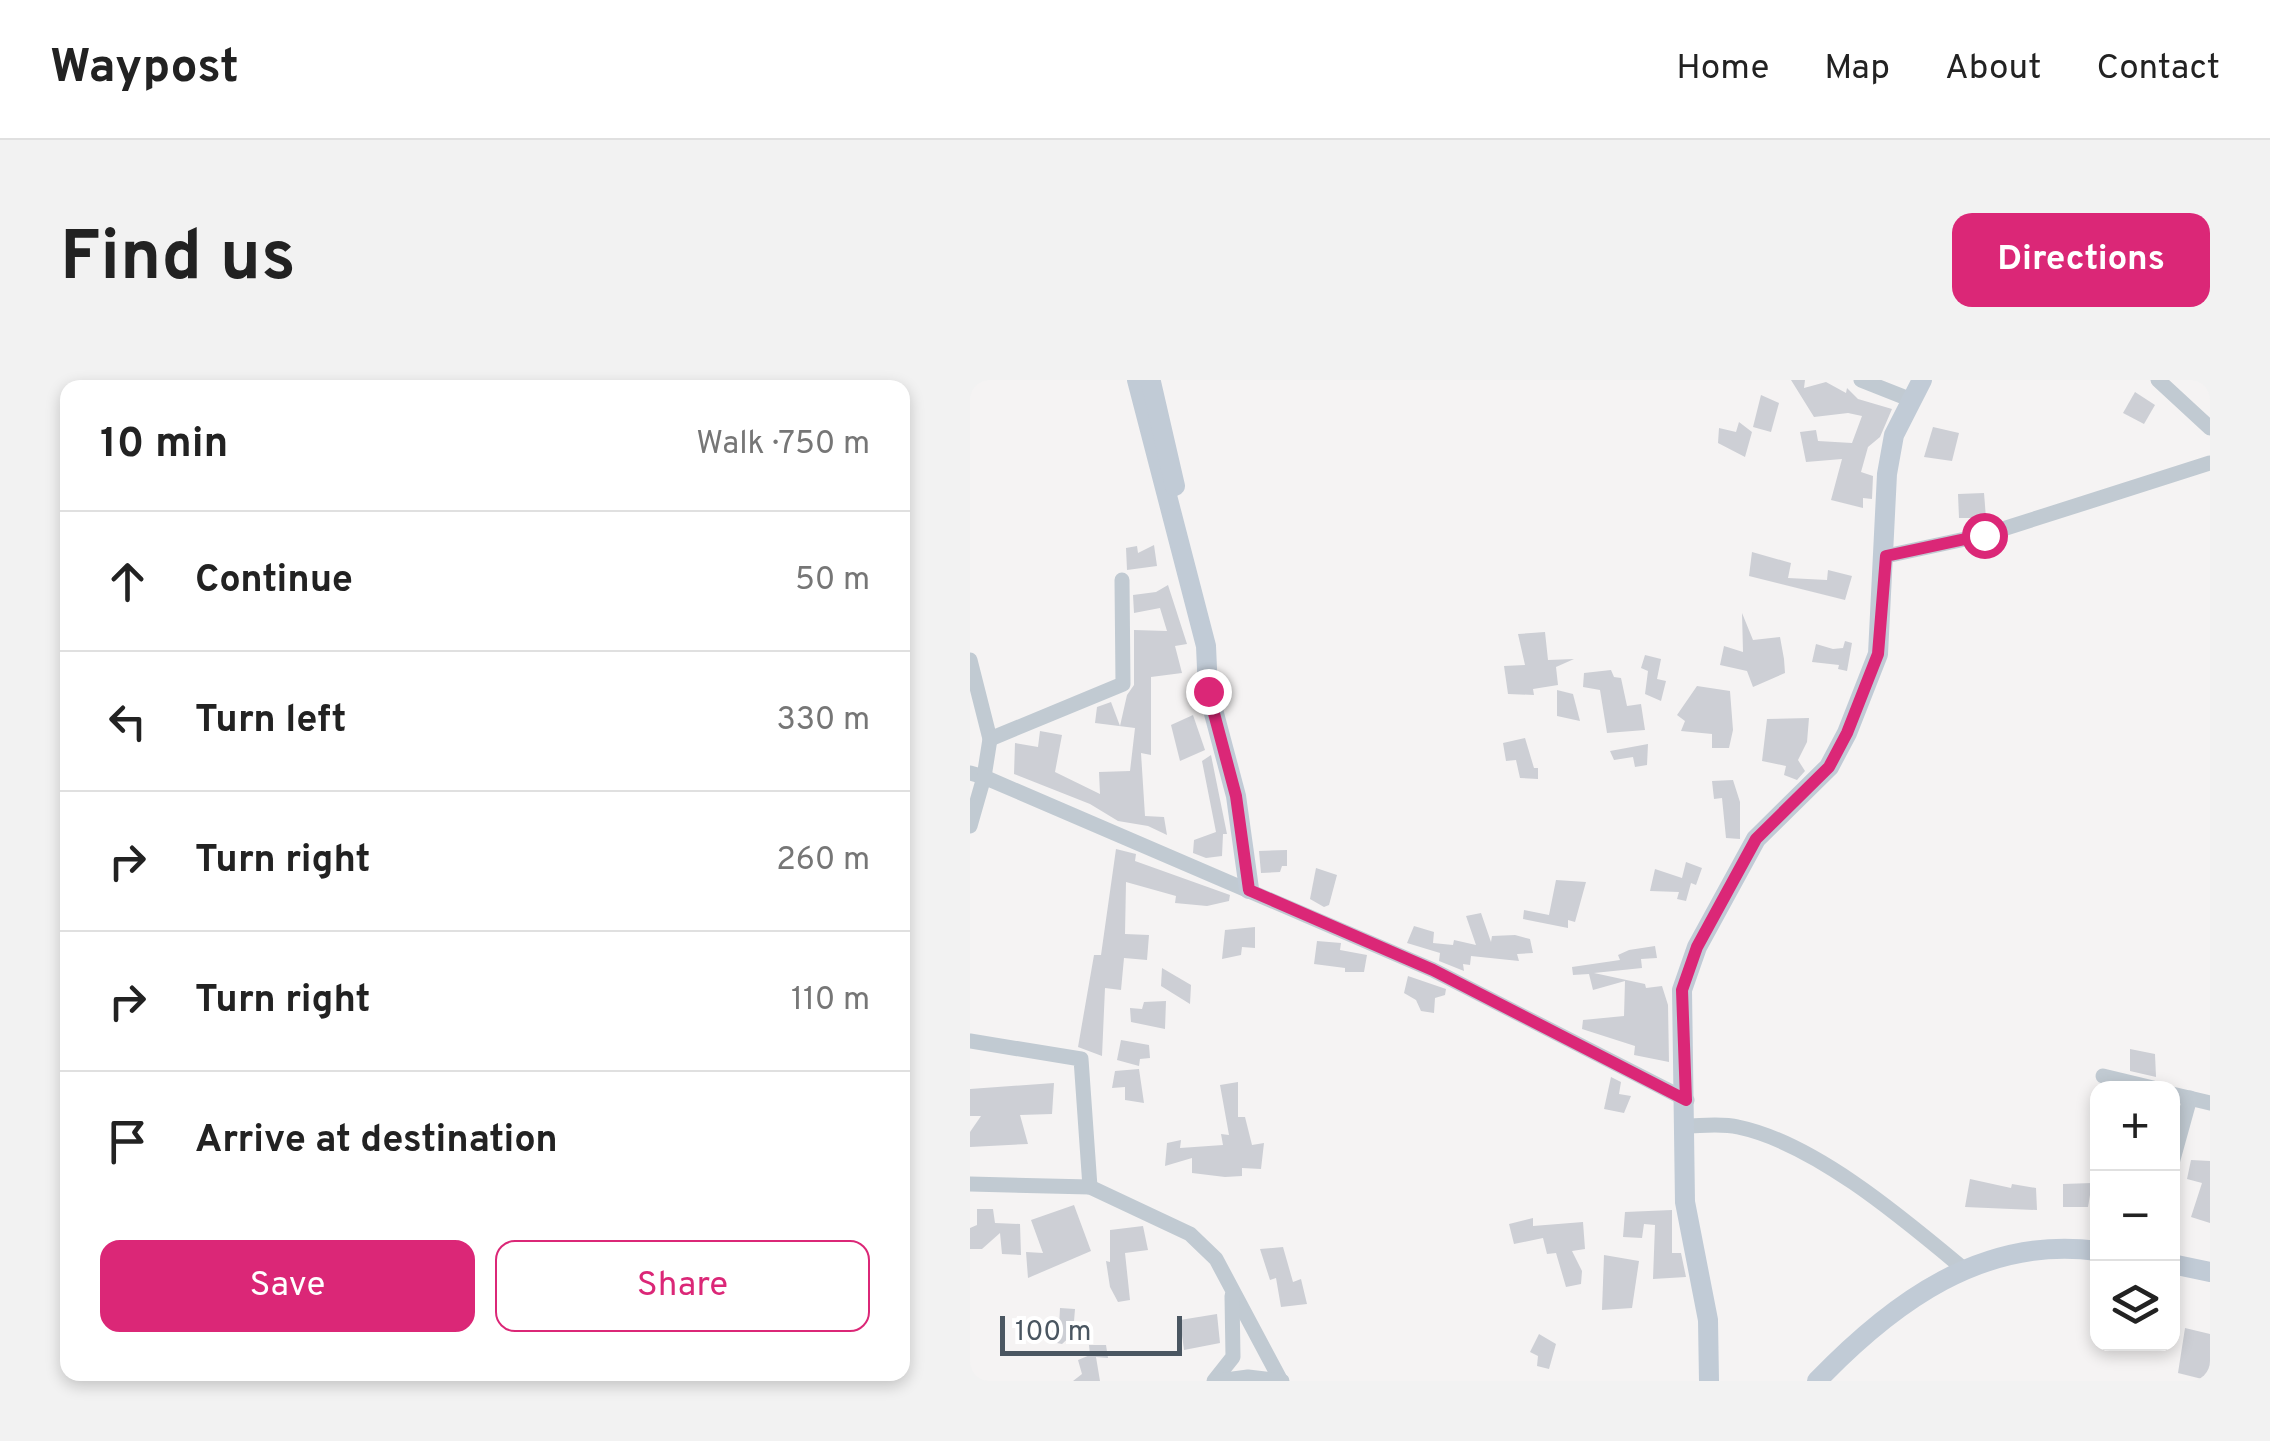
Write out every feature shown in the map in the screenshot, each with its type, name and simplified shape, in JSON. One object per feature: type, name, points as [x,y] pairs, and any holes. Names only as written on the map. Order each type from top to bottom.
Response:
[{"type":"street","points":[[1137,380],[1172,529],[1185,562]]},
{"type":"street","points":[[1151,380],[1177,496],[1185,562],[1206,646],[1208,691],[1236,796],[1249,890]]},
{"type":"street","points":[[1861,380],[1909,398]]},
{"type":"street","points":[[1710,1381],[1708,1320],[1685,1202],[1682,990],[1697,947],[1756,839],[1829,767],[1847,733],[1878,654],[1886,556],[1887,474],[1894,435],[1909,398],[1922,380]]},
{"type":"street","points":[[2158,380],[2208,422]]},
{"type":"street","points":[[1886,556],[1984,535],[2210,463]]},
{"type":"street","points":[[990,739],[1123,684],[1122,580]]},
{"type":"street","points":[[970,660],[990,739],[977,775],[970,826]]},
{"type":"street","points":[[977,775],[1433,970],[1686,1100]]},
{"type":"street","points":[[970,1041],[1081,1060],[1090,1186]]},
{"type":"street","points":[[2103,1076],[2124,1081]]},
{"type":"street","points":[[2180,1096],[2210,1103]]},
{"type":"street","points":[[2180,1134],[2190,1098]]},
{"type":"street","points":[[1684,1126],[1737,1126],[1790,1147],[1888,1206],[1965,1270]]},
{"type":"street","points":[[970,1184],[1090,1186],[1190,1234],[1216,1259],[1281,1381],[1216,1381]]},
{"type":"street","points":[[1817,1381],[1854,1343],[1917,1292],[2012,1253],[2063,1246],[2090,1250]]},
{"type":"street","points":[[2180,1266],[2210,1272]]},
{"type":"street","points":[[1216,1381],[1233,1357],[1231,1287]]},
{"type":"building","points":[[1791,380],[1805,380],[1804,388],[1826,382],[1846,393],[1847,388],[1858,399],[1892,409],[1880,437],[1868,447],[1861,472],[1873,476],[1872,499],[1863,498],[1863,508],[1831,500],[1842,459],[1806,462],[1800,432],[1816,430],[1818,441],[1852,443],[1862,416],[1848,413],[1814,417]]},
{"type":"building","points":[[2135,392],[2155,405],[2144,424],[2123,413]]},
{"type":"building","points":[[1761,395],[1779,403],[1771,432],[1753,427]]},
{"type":"building","points":[[1739,422],[1752,432],[1745,457],[1718,443],[1719,428],[1736,432]]},
{"type":"building","points":[[1933,427],[1959,433],[1952,461],[1924,457]]},
{"type":"building","points":[[1984,493],[1986,518],[1959,518],[1958,494]]},
{"type":"building","points":[[1154,545],[1157,566],[1127,570],[1126,548],[1137,546],[1138,553]]},
{"type":"building","points":[[1752,552],[1791,563],[1788,578],[1827,580],[1828,570],[1852,576],[1845,600],[1749,576]]},
{"type":"building","points":[[1168,585],[1187,644],[1175,646],[1182,673],[1151,677],[1151,755],[1141,753],[1145,816],[1164,817],[1167,835],[1148,826],[1118,821],[1090,804],[1014,774],[1015,743],[1038,747],[1040,731],[1062,735],[1055,772],[1100,794],[1099,772],[1130,771],[1135,728],[1095,723],[1097,707],[1111,702],[1120,726],[1127,695],[1134,685],[1134,630],[1167,631],[1160,608],[1134,613],[1133,595],[1156,592]]},
{"type":"building","points":[[1742,613],[1753,640],[1780,637],[1784,659],[1785,673],[1753,687],[1747,671],[1720,665],[1724,646],[1743,652]]},
{"type":"building","points":[[1545,632],[1548,660],[1574,659],[1556,667],[1558,685],[1533,689],[1534,695],[1508,694],[1504,666],[1525,665],[1518,634]]},
{"type":"building","points":[[1845,641],[1852,643],[1847,671],[1838,669],[1839,665],[1812,662],[1816,644],[1843,648]]},
{"type":"building","points":[[1645,655],[1661,659],[1657,679],[1666,681],[1661,701],[1645,694],[1648,671],[1641,668]]},
{"type":"building","points":[[1611,670],[1614,677],[1621,678],[1627,706],[1641,704],[1645,730],[1607,733],[1600,690],[1583,687],[1584,673]]},
{"type":"building","points":[[1697,686],[1730,691],[1733,730],[1729,748],[1712,748],[1712,734],[1681,731],[1685,721],[1677,715]]},
{"type":"building","points":[[1557,690],[1573,694],[1580,721],[1557,716]]},
{"type":"building","points":[[1193,715],[1205,750],[1180,761],[1171,725]]},
{"type":"building","points":[[1809,718],[1807,742],[1798,760],[1805,771],[1797,780],[1784,775],[1786,766],[1762,761],[1767,719]]},
{"type":"building","points":[[1525,738],[1534,768],[1538,768],[1538,779],[1520,778],[1516,760],[1506,761],[1503,743]]},
{"type":"building","points":[[1648,744],[1647,765],[1635,767],[1633,757],[1614,760],[1610,751]]},
{"type":"building","points":[[1211,755],[1227,834],[1223,834],[1222,856],[1206,858],[1193,853],[1194,840],[1216,832],[1202,761]]},
{"type":"building","points":[[1733,780],[1740,802],[1740,839],[1726,838],[1722,798],[1714,799],[1712,781]]},
{"type":"building","points":[[1116,849],[1136,854],[1135,861],[1230,895],[1229,901],[1207,906],[1175,903],[1176,896],[1126,882],[1125,934],[1149,935],[1147,960],[1124,958],[1121,990],[1105,988],[1102,1056],[1078,1047],[1094,955],[1101,955]]},
{"type":"building","points":[[1287,850],[1287,866],[1282,866],[1280,872],[1261,873],[1259,851]]},
{"type":"building","points":[[1686,862],[1702,868],[1696,885],[1691,883],[1686,901],[1677,899],[1679,892],[1650,891],[1655,869],[1682,878]]},
{"type":"building","points":[[1316,868],[1337,875],[1329,905],[1324,907],[1310,899]]},
{"type":"building","points":[[1556,880],[1586,882],[1575,922],[1568,920],[1568,928],[1523,919],[1524,910],[1549,915]]},
{"type":"building","points":[[1481,913],[1491,942],[1492,936],[1515,935],[1530,939],[1533,953],[1517,954],[1519,961],[1471,956],[1470,965],[1463,964],[1464,971],[1439,961],[1440,953],[1407,943],[1414,926],[1434,932],[1433,943],[1453,945],[1454,940],[1476,945],[1466,916]]},
{"type":"building","points":[[1255,927],[1255,948],[1242,947],[1241,955],[1222,959],[1225,930]]},
{"type":"building","points":[[1317,941],[1341,943],[1340,950],[1367,955],[1364,972],[1345,972],[1345,968],[1314,964]]},
{"type":"building","points":[[1655,946],[1657,958],[1641,959],[1642,968],[1594,973],[1645,984],[1646,988],[1662,986],[1668,1005],[1669,1062],[1634,1055],[1635,1046],[1582,1029],[1583,1020],[1624,1016],[1625,981],[1593,990],[1589,974],[1573,975],[1572,967],[1620,960],[1618,955],[1629,950]]},
{"type":"building","points":[[1162,968],[1191,985],[1190,1004],[1161,986]]},
{"type":"building","points":[[1408,976],[1446,989],[1445,995],[1435,998],[1434,1013],[1421,1011],[1416,1000],[1404,993]]},
{"type":"building","points":[[1166,1001],[1165,1029],[1131,1022],[1130,1008],[1142,1009],[1144,1002]]},
{"type":"building","points":[[1121,1040],[1149,1045],[1150,1058],[1140,1059],[1139,1066],[1117,1060]]},
{"type":"building","points":[[2130,1049],[2155,1054],[2156,1077],[2130,1071]]},
{"type":"building","points":[[1139,1069],[1144,1103],[1125,1100],[1125,1087],[1112,1088],[1115,1071]]},
{"type":"building","points":[[1611,1077],[1621,1082],[1619,1094],[1631,1096],[1624,1113],[1604,1109]]},
{"type":"building","points":[[1238,1082],[1238,1117],[1245,1117],[1252,1145],[1264,1143],[1261,1169],[1242,1168],[1242,1176],[1225,1177],[1192,1173],[1192,1158],[1165,1166],[1167,1143],[1181,1140],[1180,1148],[1223,1145],[1221,1134],[1229,1135],[1220,1085]]},
{"type":"building","points":[[1054,1083],[1052,1114],[1020,1115],[1028,1144],[970,1147],[970,1132],[981,1116],[970,1116],[970,1089]]},
{"type":"building","points":[[2191,1160],[2210,1161],[2210,1223],[2191,1217],[2202,1183],[2187,1179]]},
{"type":"building","points":[[1970,1179],[2011,1188],[2012,1184],[2036,1188],[2037,1210],[1965,1207]]},
{"type":"building","points":[[2090,1183],[2088,1207],[2063,1207],[2063,1184]]},
{"type":"building","points":[[1074,1205],[1091,1251],[1028,1278],[1026,1252],[1043,1253],[1031,1220]]},
{"type":"building","points":[[977,1209],[993,1209],[995,1223],[1020,1224],[1021,1255],[1002,1254],[1000,1233],[982,1249],[970,1249],[970,1228],[977,1225]]},
{"type":"building","points":[[1672,1210],[1672,1253],[1681,1253],[1686,1277],[1653,1279],[1655,1225],[1644,1224],[1642,1238],[1623,1237],[1625,1212]]},
{"type":"building","points":[[1533,1218],[1533,1226],[1583,1222],[1585,1249],[1572,1251],[1582,1271],[1581,1284],[1566,1287],[1556,1253],[1547,1254],[1543,1238],[1514,1244],[1509,1224]]},
{"type":"building","points":[[1143,1226],[1148,1250],[1125,1253],[1130,1300],[1118,1302],[1110,1287],[1106,1261],[1110,1262],[1110,1230]]},
{"type":"building","points":[[1283,1247],[1293,1282],[1301,1279],[1307,1304],[1281,1307],[1276,1278],[1270,1280],[1260,1249]]},
{"type":"building","points":[[1604,1255],[1639,1261],[1632,1308],[1602,1310]]},
{"type":"building","points":[[1060,1308],[1075,1309],[1073,1334],[1062,1344],[1052,1342],[1048,1333],[1059,1327]]},
{"type":"building","points":[[1217,1314],[1220,1343],[1184,1350],[1180,1320]]},
{"type":"building","points":[[2185,1328],[2210,1334],[2210,1381],[2178,1373]]},
{"type":"building","points":[[1539,1334],[1556,1344],[1549,1369],[1537,1366],[1538,1356],[1530,1352]]},
{"type":"building","points":[[1089,1345],[1106,1345],[1108,1358],[1096,1357],[1100,1381],[1073,1381],[1082,1374],[1078,1360],[1090,1355]]},
{"type":"route","points":[[1208,691],[1236,796],[1249,890],[1433,970],[1686,1100],[1682,990],[1697,947],[1724,905],[1756,839],[1829,767],[1847,733],[1878,654],[1886,556],[1984,535]]}]
